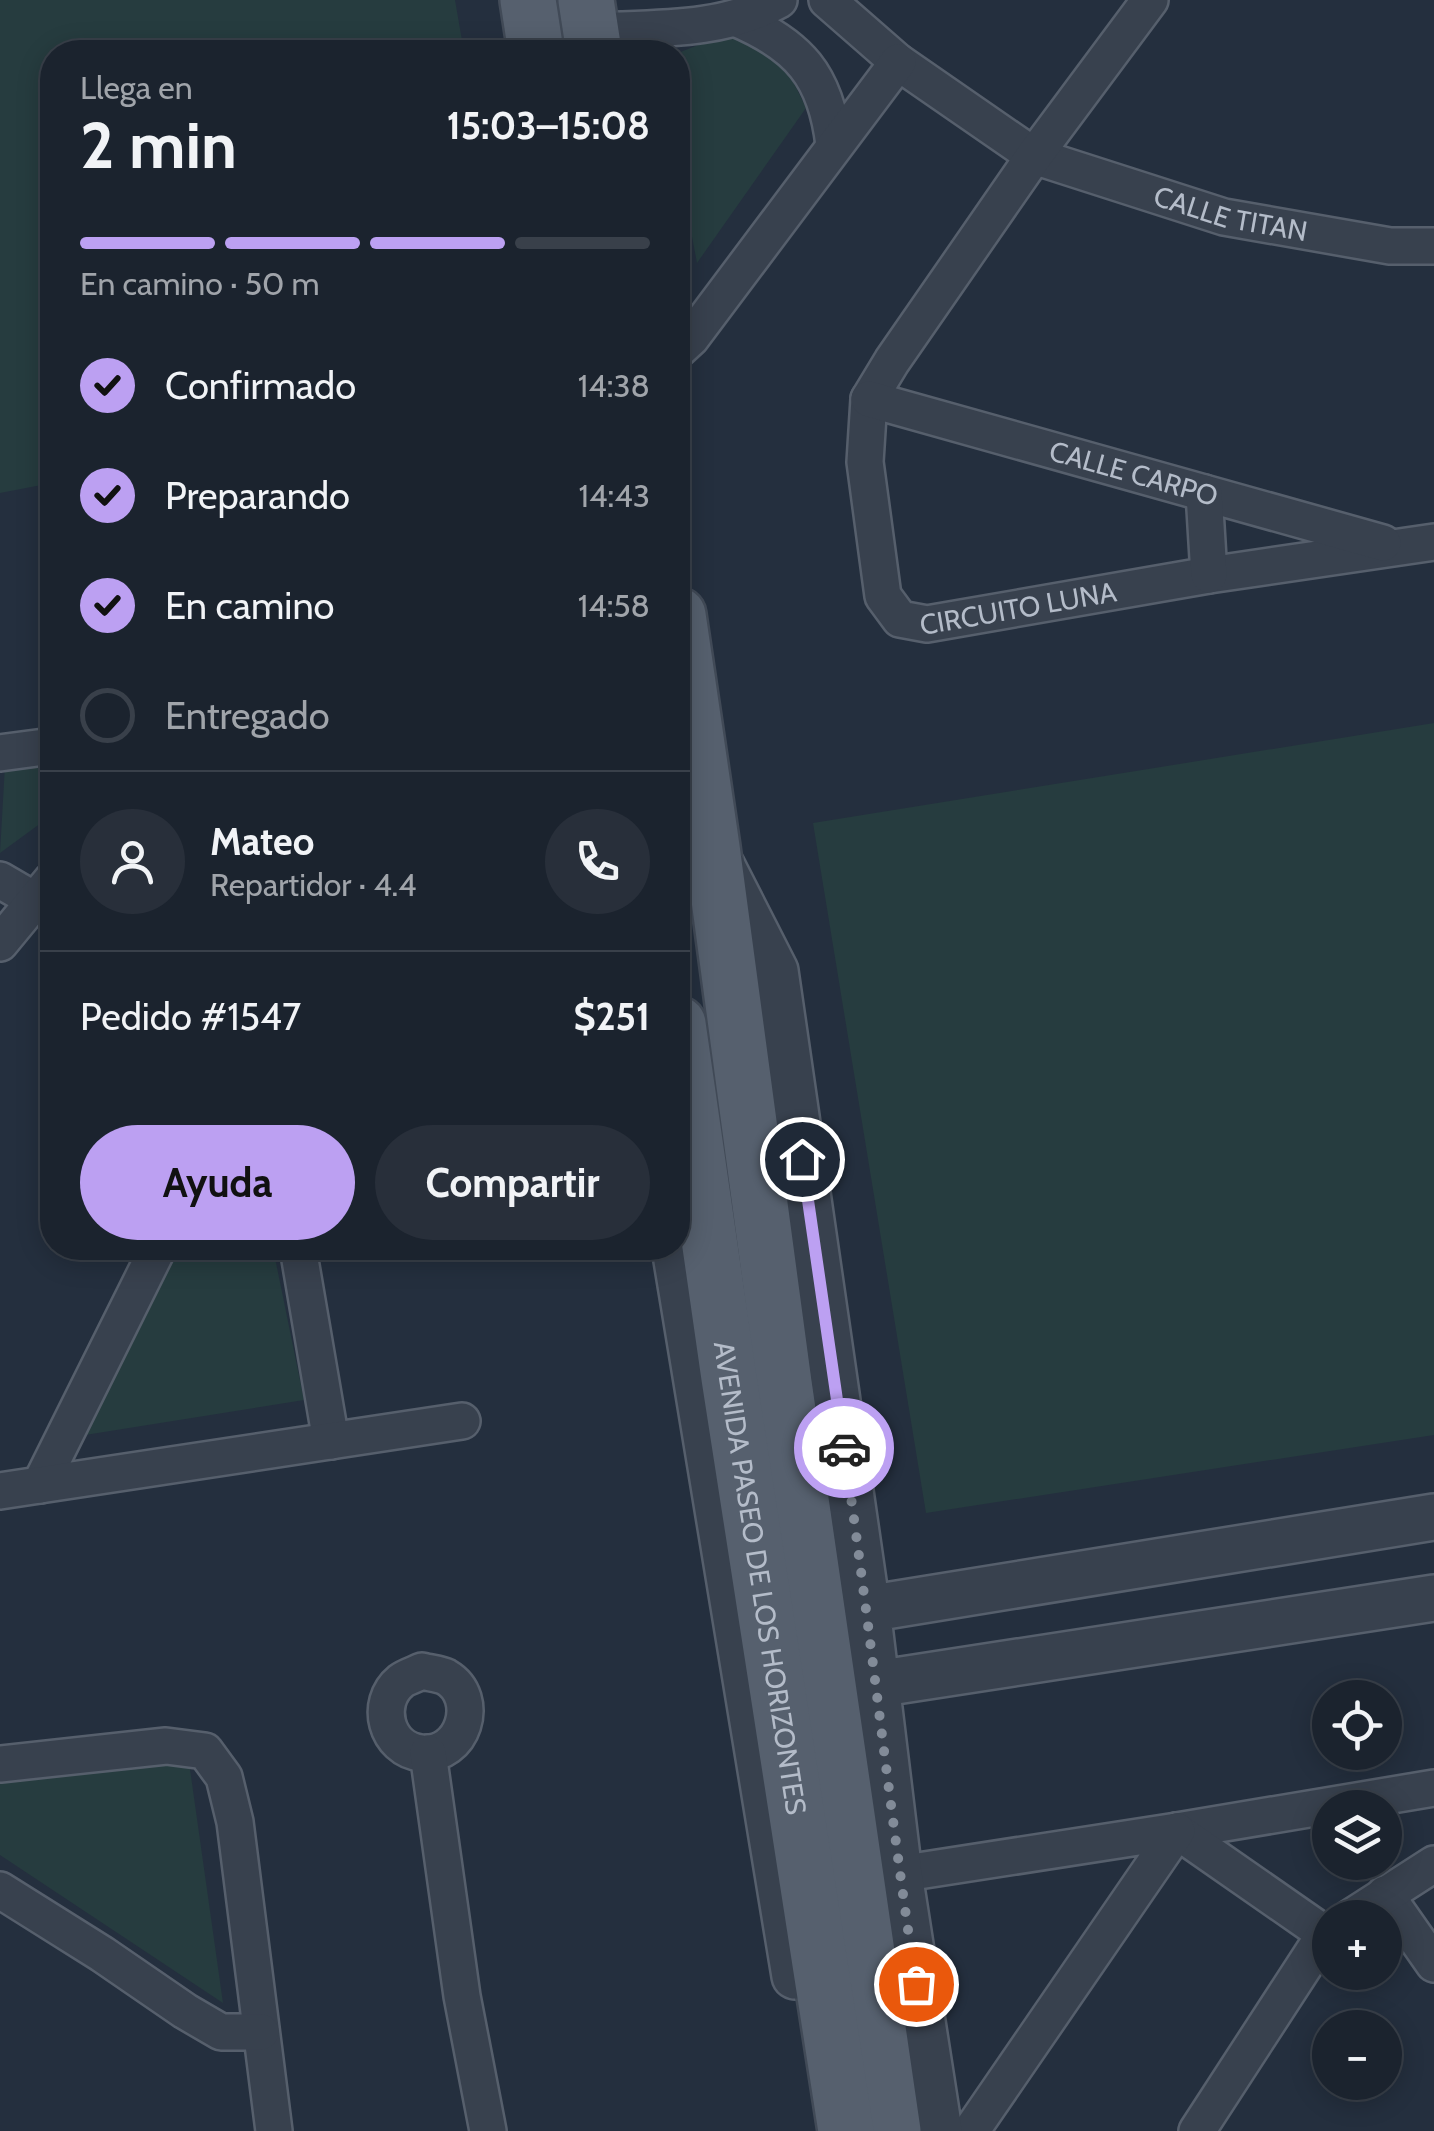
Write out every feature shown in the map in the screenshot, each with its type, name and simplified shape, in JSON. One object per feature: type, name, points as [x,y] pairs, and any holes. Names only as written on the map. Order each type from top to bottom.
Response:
[{"type":"main road","points":[[528,0],[534,40]]},
{"type":"main road","name":"AVENIDA PASEO DE LOS HORIZONTES","points":[[690,698],[784,1383],[893,2131]]},
{"type":"main road","name":"AVENIDA PASEO DE LOS HORIZONTES","points":[[690,1106],[846,2131]]},
{"type":"street","points":[[590,28],[692,27],[735,18],[779,0]]},
{"type":"street","points":[[828,0],[898,62],[1034,156]]},
{"type":"street","name":"CIRCUITO LUNA","points":[[1150,0],[1034,156],[869,399],[865,462],[883,596],[900,619],[927,624],[1434,542]]},
{"type":"street","points":[[735,18],[786,45],[806,66],[831,116],[834,145]]},
{"type":"street","points":[[690,339],[898,62]]},
{"type":"street","name":"CALLE TITAN","points":[[1034,156],[1224,216],[1390,246],[1434,246]]},
{"type":"street","name":"CALLE CARPO","points":[[869,399],[1398,548]]},
{"type":"street","points":[[1204,494],[1208,576]]},
{"type":"street","points":[[0,753],[40,748]]},
{"type":"street","name":"AVENIDA PASEO DE LOS HORIZONTES","points":[[712,847],[775,971],[939,2131]]},
{"type":"street","points":[[0,880],[40,889]]},
{"type":"street","points":[[0,943],[40,895]]},
{"type":"street","points":[[40,1485],[152,1260]]},
{"type":"street","points":[[300,1260],[331,1441]]},
{"type":"street","name":"AVENIDA PASEO DE LOS HORIZONTES","points":[[676,1260],[820,2131]]},
{"type":"street","points":[[0,1490],[462,1421]]},
{"type":"street","points":[[868,1609],[1434,1517]]},
{"type":"street","points":[[876,1684],[1434,1598]]},
{"type":"street","points":[[0,1764],[166,1746],[205,1751],[224,1776],[234,1822],[274,2131]]},
{"type":"street","points":[[428,1753],[462,1996],[488,2131]]},
{"type":"street","points":[[900,1874],[1434,1788]]},
{"type":"street","points":[[1177,1831],[1312,1914]]},
{"type":"street","points":[[971,2131],[1177,1831]]},
{"type":"street","points":[[1376,1900],[1434,1864]]},
{"type":"street","points":[[0,1890],[221,2032],[261,2032]]},
{"type":"street","points":[[1385,1894],[1434,1964]]},
{"type":"street","points":[[1197,2131],[1312,1962]]},
{"type":"green space","points":[[0,0],[455,0],[462,40],[40,40],[40,485],[0,493]]},
{"type":"green space","points":[[726,34],[780,54],[806,108],[697,263],[690,226],[690,48]]},
{"type":"green space","points":[[1434,723],[1434,1435],[926,1513],[813,823]]},
{"type":"green space","points":[[40,763],[40,824],[0,853],[5,765]]},
{"type":"green space","points":[[168,1260],[275,1260],[304,1400],[85,1435]]},
{"type":"green space","points":[[188,1755],[223,2003],[0,1855],[0,1782]]},
{"type":"way so far","points":[[844,1448],[916,1984]]},
{"type":"route","points":[[802,1159],[844,1448]]}]
